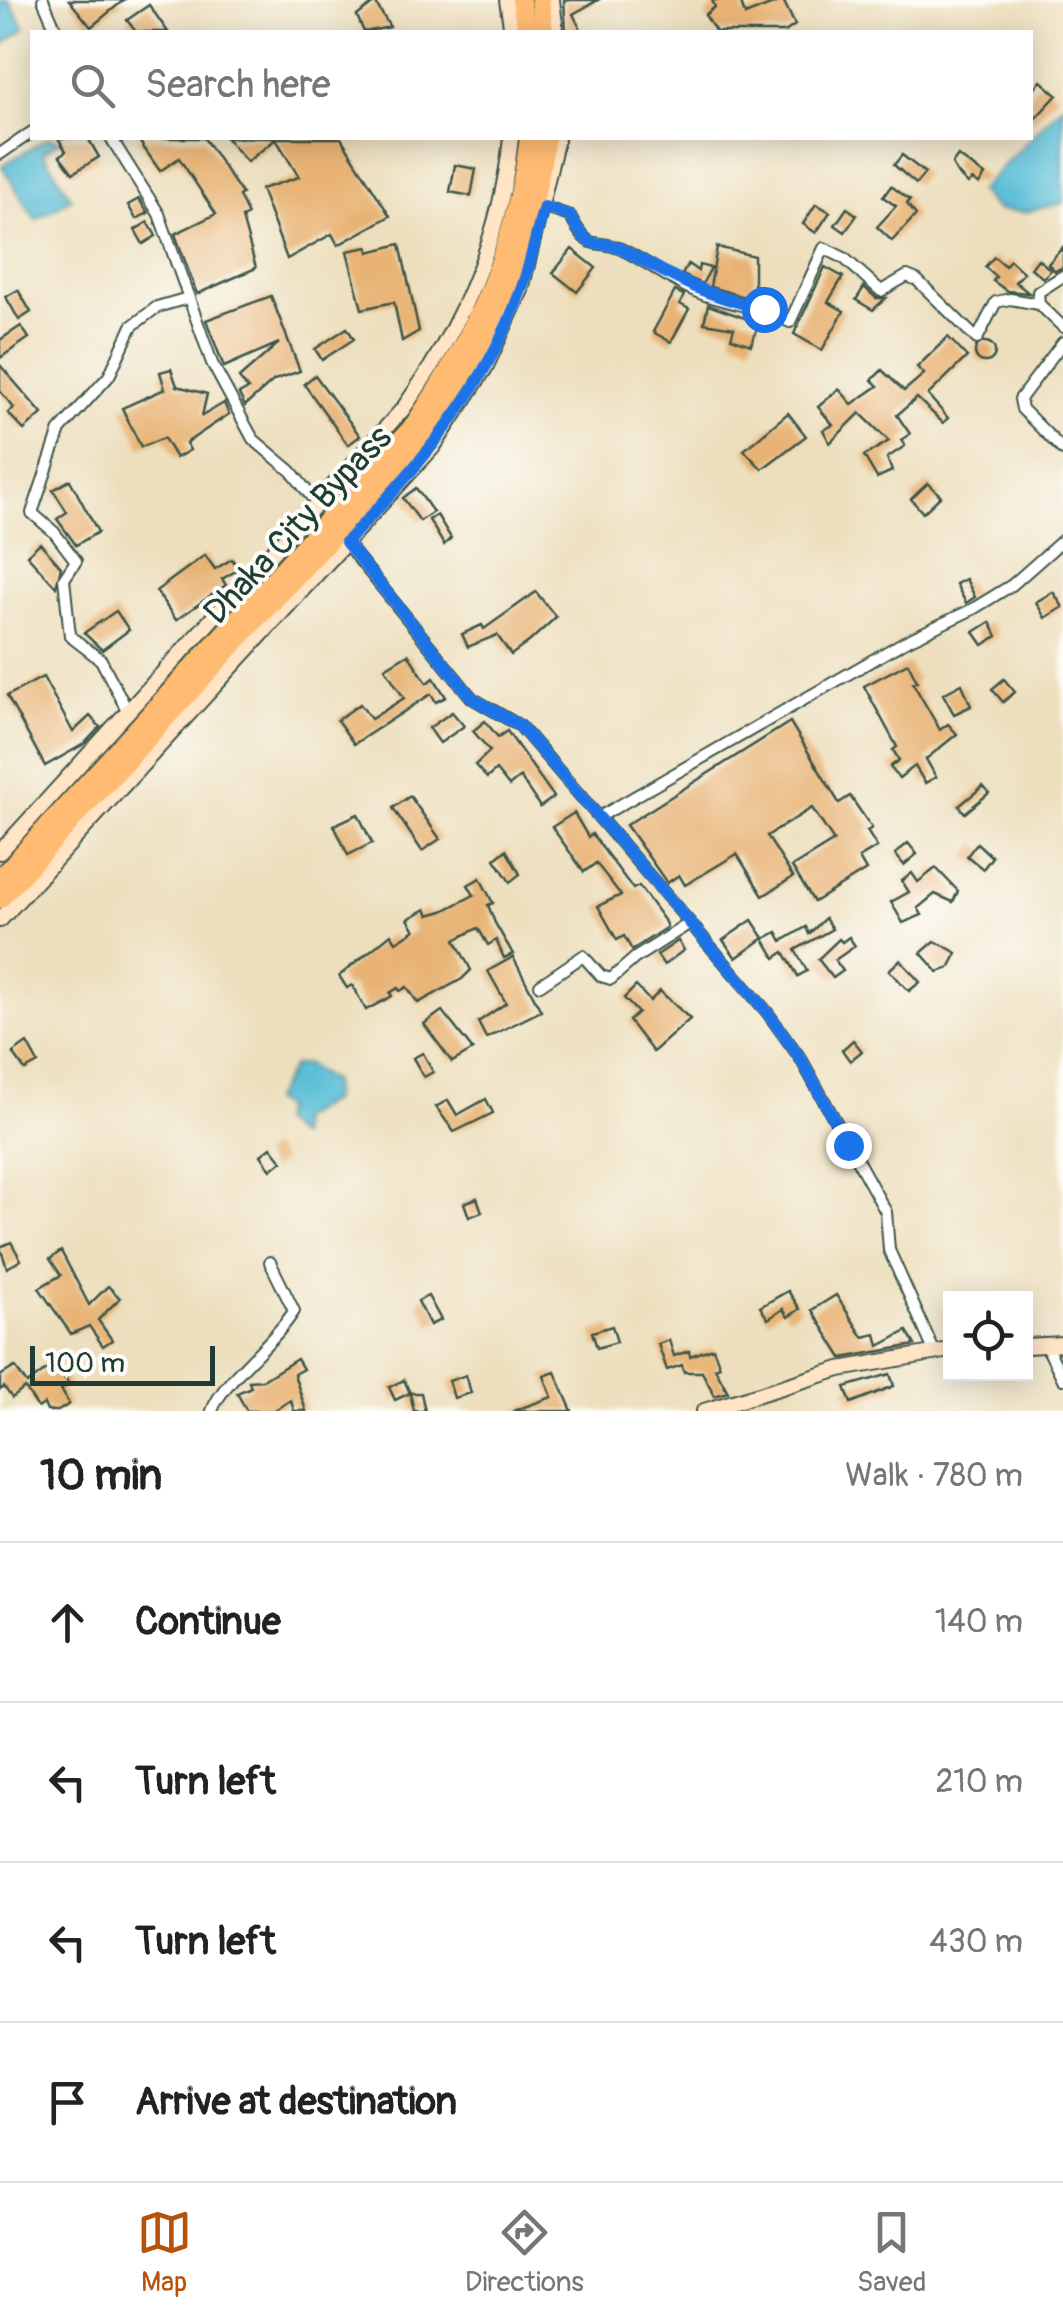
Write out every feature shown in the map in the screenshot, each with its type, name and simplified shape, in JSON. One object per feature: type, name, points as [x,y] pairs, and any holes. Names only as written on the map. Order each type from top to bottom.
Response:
[{"type":"highway","points":[[522,0],[526,30]]},
{"type":"highway","points":[[540,0],[544,30]]},
{"type":"highway","name":"Dhaka City Bypass","points":[[0,878],[412,426],[458,360],[498,278],[520,200],[529,140]]},
{"type":"highway","name":"Dhaka City Bypass","points":[[0,899],[424,436],[473,364],[510,286],[534,205],[546,140]]},
{"type":"main road","points":[[507,0],[512,30]]},
{"type":"main road","points":[[552,0],[556,30]]},
{"type":"main road","points":[[0,852],[403,409],[464,308],[494,228],[511,140]]},
{"type":"main road","points":[[0,920],[433,447],[484,368],[521,290],[544,207],[556,140]]},
{"type":"main road","points":[[1033,1345],[1063,1344]]},
{"type":"main road","points":[[704,1411],[840,1369],[943,1351]]},
{"type":"street","points":[[43,0],[56,30]]},
{"type":"street","points":[[0,154],[30,133]]},
{"type":"street","points":[[112,140],[160,214],[212,364],[253,439],[291,471],[318,505]]},
{"type":"street","points":[[544,207],[570,216],[581,237],[596,247],[620,248],[679,284],[764,309],[790,322],[824,248],[844,258],[881,291],[907,276],[917,280],[977,339],[996,302],[1010,298],[1039,304],[1063,327]]},
{"type":"street","points":[[1039,304],[1038,292],[1063,276]]},
{"type":"street","points":[[127,710],[101,660],[70,636],[64,580],[76,561],[54,532],[32,513],[60,430],[108,376],[132,326],[157,308],[188,298]]},
{"type":"street","points":[[1063,342],[1020,399],[1022,408],[1063,450]]},
{"type":"street","points":[[601,816],[904,642],[973,610],[1012,585],[1063,540]]},
{"type":"street","points":[[346,542],[472,698],[520,726],[767,1012],[801,1059],[886,1212],[889,1250],[934,1352]]},
{"type":"street","points":[[540,984],[583,956],[601,976],[612,980],[635,958],[690,923]]},
{"type":"street","points":[[212,1411],[258,1354],[278,1337],[294,1311],[270,1262]]},
{"type":"street","points":[[1046,1344],[1063,1378]]},
{"type":"water","points":[[0,0],[9,0],[25,28],[0,47]]},
{"type":"water","points":[[1063,104],[1063,203],[1024,212],[997,210],[979,191],[1028,140],[1033,140],[1033,135]]},
{"type":"water","points":[[45,140],[60,141],[43,152],[71,198],[36,220],[2,166]]},
{"type":"water","points":[[305,1064],[332,1082],[332,1100],[299,1119],[298,1137],[280,1122],[283,1108],[272,1101],[293,1066]]},
{"type":"building","points":[[69,0],[124,0],[91,27]]},
{"type":"building","points":[[564,0],[598,0],[573,14],[581,30],[566,30]]},
{"type":"building","points":[[712,0],[740,0],[745,15],[783,0],[795,25],[788,30],[715,30],[705,15],[715,7]]},
{"type":"building","points":[[375,2],[390,27],[363,30],[357,16]]},
{"type":"building","points":[[149,5],[167,30],[134,30],[127,20]]},
{"type":"building","points":[[1041,81],[1057,95],[1033,121],[1033,90]]},
{"type":"building","points":[[59,140],[89,140],[99,157],[73,173],[60,156],[66,151]]},
{"type":"building","points":[[138,140],[205,140],[242,194],[239,196],[248,215],[242,218],[256,268],[197,294],[175,234],[216,214],[179,158],[160,171]]},
{"type":"building","points":[[228,140],[275,140],[247,162]]},
{"type":"building","points":[[277,140],[342,140],[390,216],[338,245],[332,234],[287,259],[261,189],[299,177]]},
{"type":"building","points":[[902,155],[925,173],[916,184],[894,165]]},
{"type":"building","points":[[958,156],[985,175],[979,184],[972,180],[968,184],[957,173],[952,164]]},
{"type":"building","points":[[455,165],[476,169],[471,196],[450,192]]},
{"type":"building","points":[[891,186],[910,200],[907,204],[916,215],[892,241],[877,227],[896,206],[883,197]]},
{"type":"building","points":[[139,199],[148,213],[136,219],[128,205]]},
{"type":"building","points":[[816,204],[830,212],[816,233],[803,224]]},
{"type":"building","points":[[847,208],[857,215],[845,232],[835,225]]},
{"type":"building","points":[[148,222],[156,236],[143,244],[135,230]]},
{"type":"building","points":[[400,244],[419,331],[402,341],[394,302],[362,309],[347,251],[368,247],[369,252]]},
{"type":"building","points":[[717,247],[754,256],[754,285],[761,286],[759,301],[710,287]]},
{"type":"building","points":[[1063,247],[1063,267],[1055,271],[1048,264]]},
{"type":"building","points":[[572,249],[596,268],[577,292],[553,273]]},
{"type":"building","points":[[994,257],[1005,266],[1010,260],[1024,273],[1015,282],[1029,293],[1007,291],[993,281],[996,277],[985,267]]},
{"type":"building","points":[[1038,259],[1051,270],[1043,278],[1031,268]]},
{"type":"building","points":[[688,264],[698,271],[699,265],[711,268],[702,284],[682,275]]},
{"type":"building","points":[[825,267],[843,277],[828,302],[844,311],[822,350],[794,334]]},
{"type":"building","points":[[864,287],[876,298],[886,298],[873,310],[856,300]]},
{"type":"building","points":[[18,290],[31,312],[19,320],[6,297]]},
{"type":"building","points":[[675,291],[684,295],[680,304],[689,309],[671,342],[653,332]]},
{"type":"building","points":[[271,296],[300,371],[274,380],[245,406],[239,394],[248,389],[239,378],[279,343],[224,367],[206,320]]},
{"type":"building","points":[[708,305],[759,323],[751,345],[731,338],[734,328],[704,323]]},
{"type":"building","points":[[21,326],[29,338],[0,358],[0,340]]},
{"type":"building","points":[[347,328],[354,339],[322,360],[315,349]]},
{"type":"building","points":[[948,337],[967,357],[928,395],[948,418],[943,423],[917,398],[897,415],[910,434],[901,440],[905,446],[887,458],[892,471],[877,478],[864,456],[889,441],[860,413],[830,443],[823,430],[833,425],[818,407],[839,389],[852,404],[878,386],[872,380],[882,370],[904,391],[924,374],[917,367]]},
{"type":"building","points":[[985,342],[995,352],[985,362],[975,352]]},
{"type":"building","points":[[0,365],[42,414],[24,430],[8,413],[14,408],[0,391]]},
{"type":"building","points":[[171,369],[177,386],[207,394],[202,416],[224,403],[229,414],[186,443],[190,450],[176,458],[164,438],[141,447],[122,408],[165,389],[160,372]]},
{"type":"building","points":[[315,375],[360,436],[348,445],[304,384]]},
{"type":"building","points":[[788,413],[806,436],[762,469],[744,450]]},
{"type":"building","points":[[70,480],[98,532],[76,545],[57,519],[67,512],[53,490]]},
{"type":"building","points":[[928,483],[941,496],[923,513],[911,499]]},
{"type":"building","points":[[416,488],[433,512],[420,521],[403,498]]},
{"type":"building","points":[[437,515],[451,538],[444,545],[429,520]]},
{"type":"building","points":[[40,543],[61,567],[56,587],[27,555]]},
{"type":"building","points":[[205,555],[215,569],[232,559],[239,569],[222,579],[226,585],[176,620],[156,591]]},
{"type":"building","points":[[966,579],[975,597],[966,603],[956,584]]},
{"type":"building","points":[[536,592],[556,617],[530,641],[511,655],[497,635],[468,647],[462,634],[482,625],[484,629]]},
{"type":"building","points":[[1053,592],[1063,607],[1045,618],[1036,602]]},
{"type":"building","points":[[116,611],[129,630],[102,650],[84,633]]},
{"type":"building","points":[[990,622],[997,636],[983,645],[974,632]]},
{"type":"building","points":[[408,654],[427,683],[434,678],[446,697],[436,702],[431,694],[354,744],[337,720],[360,704],[371,719],[404,698],[385,668]]},
{"type":"building","points":[[908,663],[917,681],[913,683],[940,730],[948,724],[957,734],[926,759],[936,777],[925,783],[915,766],[899,778],[890,767],[899,760],[893,750],[897,747],[864,686]]},
{"type":"building","points":[[43,677],[73,732],[90,716],[100,727],[84,744],[45,766],[7,696]]},
{"type":"building","points":[[1004,679],[1015,692],[1003,702],[992,689]]},
{"type":"building","points":[[962,684],[971,706],[954,714],[943,694]]},
{"type":"building","points":[[452,712],[464,726],[440,743],[429,728]]},
{"type":"building","points":[[485,721],[498,737],[507,731],[554,797],[540,807],[520,777],[509,786],[496,770],[487,778],[475,765],[490,751],[473,731]]},
{"type":"building","points":[[790,722],[839,803],[850,796],[872,828],[867,831],[877,847],[859,858],[866,870],[814,902],[792,867],[834,841],[812,808],[767,836],[793,877],[763,896],[737,854],[685,885],[679,875],[667,883],[626,825]]},
{"type":"building","points":[[983,786],[989,793],[965,813],[959,806]]},
{"type":"building","points":[[410,796],[440,839],[422,851],[393,808]]},
{"type":"building","points":[[574,813],[588,837],[592,834],[633,889],[639,886],[667,927],[632,950],[624,936],[617,940],[598,906],[621,895],[596,863],[584,872],[552,827]]},
{"type":"building","points":[[358,814],[372,843],[348,855],[334,825]]},
{"type":"building","points":[[908,843],[917,854],[904,865],[895,854]]},
{"type":"building","points":[[977,843],[992,857],[983,869],[967,856]]},
{"type":"building","points":[[506,850],[520,874],[510,882],[495,859]]},
{"type":"building","points":[[936,868],[958,891],[953,902],[935,894],[918,908],[922,915],[903,923],[891,902],[909,892],[902,881],[912,873],[918,882]]},
{"type":"building","points":[[480,878],[493,903],[488,905],[495,923],[513,954],[504,958],[496,940],[488,945],[478,928],[455,940],[471,970],[462,979],[418,1003],[407,987],[400,991],[398,988],[390,993],[392,996],[366,1010],[352,985],[347,988],[339,976],[391,934],[396,942],[415,930],[408,919],[426,909],[429,915],[443,911],[474,895],[468,885]]},
{"type":"building","points":[[825,918],[832,929],[795,950],[807,971],[798,976],[784,952],[775,958],[764,939],[777,932],[782,941],[806,927],[809,934]]},
{"type":"building","points":[[752,920],[764,938],[736,958],[723,940]]},
{"type":"building","points":[[849,937],[855,946],[835,960],[843,971],[833,978],[818,959],[839,939],[842,942]]},
{"type":"building","points":[[678,941],[684,950],[664,965],[657,955]]},
{"type":"building","points":[[935,941],[957,953],[949,968],[938,972],[921,953]]},
{"type":"building","points":[[513,957],[541,1011],[486,1038],[478,1022],[506,1003],[488,971]]},
{"type":"building","points":[[900,960],[920,982],[909,991],[889,970]]},
{"type":"building","points":[[636,986],[650,1001],[660,991],[690,1019],[653,1052],[629,1021],[638,1013],[624,998]]},
{"type":"building","points":[[442,1011],[473,1050],[452,1062],[424,1024]]},
{"type":"building","points":[[853,1040],[862,1051],[850,1061],[842,1050]]},
{"type":"building","points":[[27,1043],[38,1063],[25,1070],[13,1053]]},
{"type":"building","points":[[423,1053],[433,1072],[424,1077],[413,1058]]},
{"type":"building","points":[[486,1099],[493,1113],[454,1132],[436,1107],[448,1100],[457,1115]]},
{"type":"building","points":[[271,1147],[282,1161],[271,1170],[261,1155]]},
{"type":"building","points":[[477,1198],[482,1212],[469,1217],[464,1203]]},
{"type":"building","points":[[11,1242],[21,1260],[7,1268],[0,1247]]},
{"type":"building","points":[[61,1251],[89,1305],[108,1286],[120,1298],[98,1320],[112,1340],[103,1346],[89,1326],[71,1334],[39,1288],[61,1275],[50,1259]]},
{"type":"building","points":[[788,1291],[800,1309],[788,1317],[783,1309],[768,1319],[760,1307]]},
{"type":"building","points":[[836,1295],[863,1337],[876,1334],[879,1346],[907,1331],[915,1345],[842,1358],[812,1310]]},
{"type":"building","points":[[428,1296],[441,1320],[430,1325],[418,1301]]},
{"type":"building","points":[[612,1326],[617,1342],[597,1348],[592,1332]]},
{"type":"building","points":[[669,1340],[674,1356],[689,1351],[690,1356],[713,1348],[720,1366],[715,1368],[728,1392],[715,1396],[702,1372],[684,1372],[682,1365],[667,1370],[658,1344]]},
{"type":"building","points":[[297,1359],[303,1369],[294,1374],[306,1411],[294,1411],[291,1400],[273,1411],[247,1411],[237,1393],[251,1387],[249,1381],[263,1380]]},
{"type":"building","points":[[54,1364],[70,1385],[61,1389],[69,1404],[58,1411],[47,1411],[44,1404],[38,1408],[25,1388],[12,1398],[4,1387],[0,1390],[0,1376],[15,1367],[27,1384]]},
{"type":"building","points":[[555,1372],[572,1411],[513,1411],[552,1397],[544,1376]]},
{"type":"building","points":[[890,1374],[894,1386],[851,1403],[845,1387]]},
{"type":"building","points":[[466,1375],[471,1393],[454,1398],[449,1381]]},
{"type":"building","points":[[404,1380],[410,1393],[395,1400],[389,1387]]},
{"type":"building","points":[[410,1393],[421,1393],[425,1411],[414,1411]]},
{"type":"route","points":[[764,309],[708,296],[679,284],[620,248],[596,247],[581,237],[570,216],[544,207],[521,290],[484,368],[433,447],[346,542],[472,698],[520,726],[767,1012],[801,1059],[848,1145]]}]
